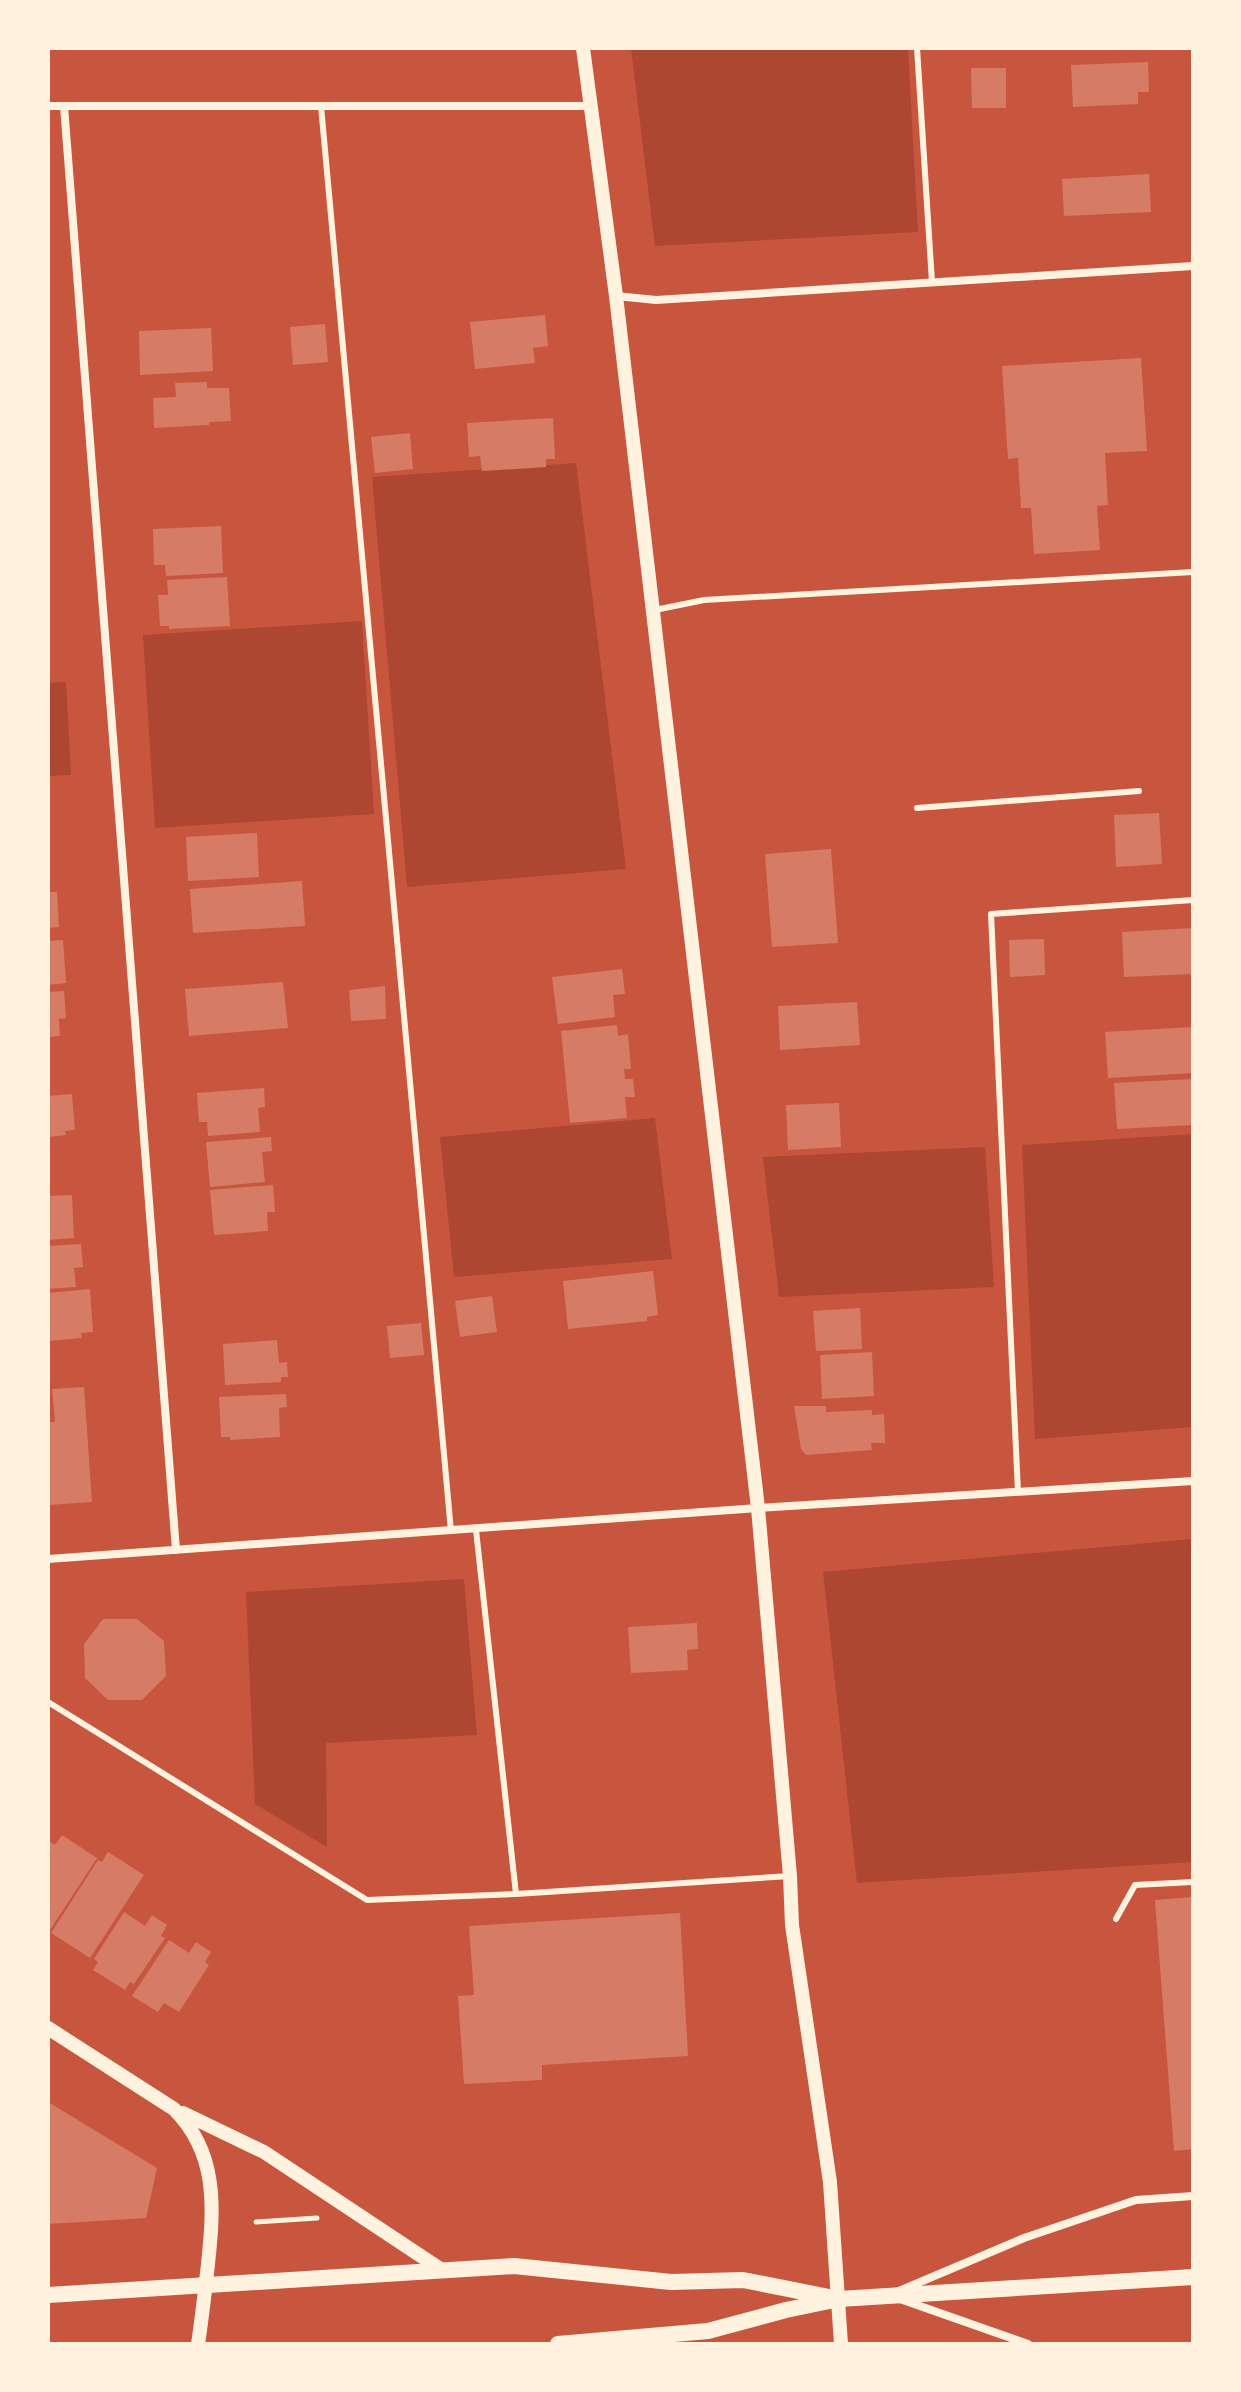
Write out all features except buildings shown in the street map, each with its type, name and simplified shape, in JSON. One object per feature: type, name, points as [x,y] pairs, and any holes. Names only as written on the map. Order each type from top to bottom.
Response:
[{"type":"main road","points":[[48,2295],[514,2266],[671,2282],[743,2280],[839,2299]]},
{"type":"main road","points":[[558,2344],[708,2331],[839,2299],[1193,2277]]},
{"type":"street","points":[[583,48],[616,296],[758,1508],[792,1925],[830,2182],[841,2344]]},
{"type":"street","points":[[48,106],[590,106]]},
{"type":"street","points":[[64,106],[176,1550]]},
{"type":"street","points":[[616,296],[656,300],[1193,266]]},
{"type":"street","points":[[48,1559],[758,1508],[1193,1481]]},
{"type":"street","points":[[48,2028],[174,2109],[264,2152],[442,2270]]},
{"type":"street","points":[[174,2109],[194,2132],[209,2177],[213,2220],[198,2343]]},
{"type":"street","points":[[888,2295],[1024,2238],[1136,2200],[1193,2196]]},
{"type":"street","points":[[888,2295],[1028,2344]]},
{"type":"lane","points":[[917,48],[932,282]]},
{"type":"lane","points":[[321,106],[451,1531]]},
{"type":"lane","points":[[653,610],[704,600],[1193,572]]},
{"type":"lane","points":[[917,808],[1139,791]]},
{"type":"lane","points":[[1018,1492],[991,914],[1193,900]]},
{"type":"lane","points":[[476,1530],[516,1894]]},
{"type":"lane","points":[[48,1702],[367,1900],[516,1894],[790,1876]]},
{"type":"lane","points":[[1116,1919],[1135,1885],[1193,1882]]},
{"type":"path","points":[[256,2222],[322,2218]]},
{"type":"shaded area","points":[[631,48],[908,48],[918,232],[655,246]]},
{"type":"shaded area","points":[[576,463],[626,869],[407,887],[372,477]]},
{"type":"shaded area","points":[[362,621],[374,814],[155,828],[143,635]]},
{"type":"shaded area","points":[[66,682],[71,775],[48,776],[48,683]]},
{"type":"shaded area","points":[[655,1118],[672,1259],[454,1277],[440,1137]]},
{"type":"shaded area","points":[[1193,1134],[1193,1427],[1035,1439],[1022,1145]]},
{"type":"shaded area","points":[[985,1147],[994,1287],[779,1297],[763,1157]]},
{"type":"shaded area","points":[[1193,1539],[1193,1862],[857,1883],[823,1572]]},
{"type":"shaded area","points":[[464,1579],[477,1735],[326,1743],[327,1847],[255,1804],[246,1592]]}]
